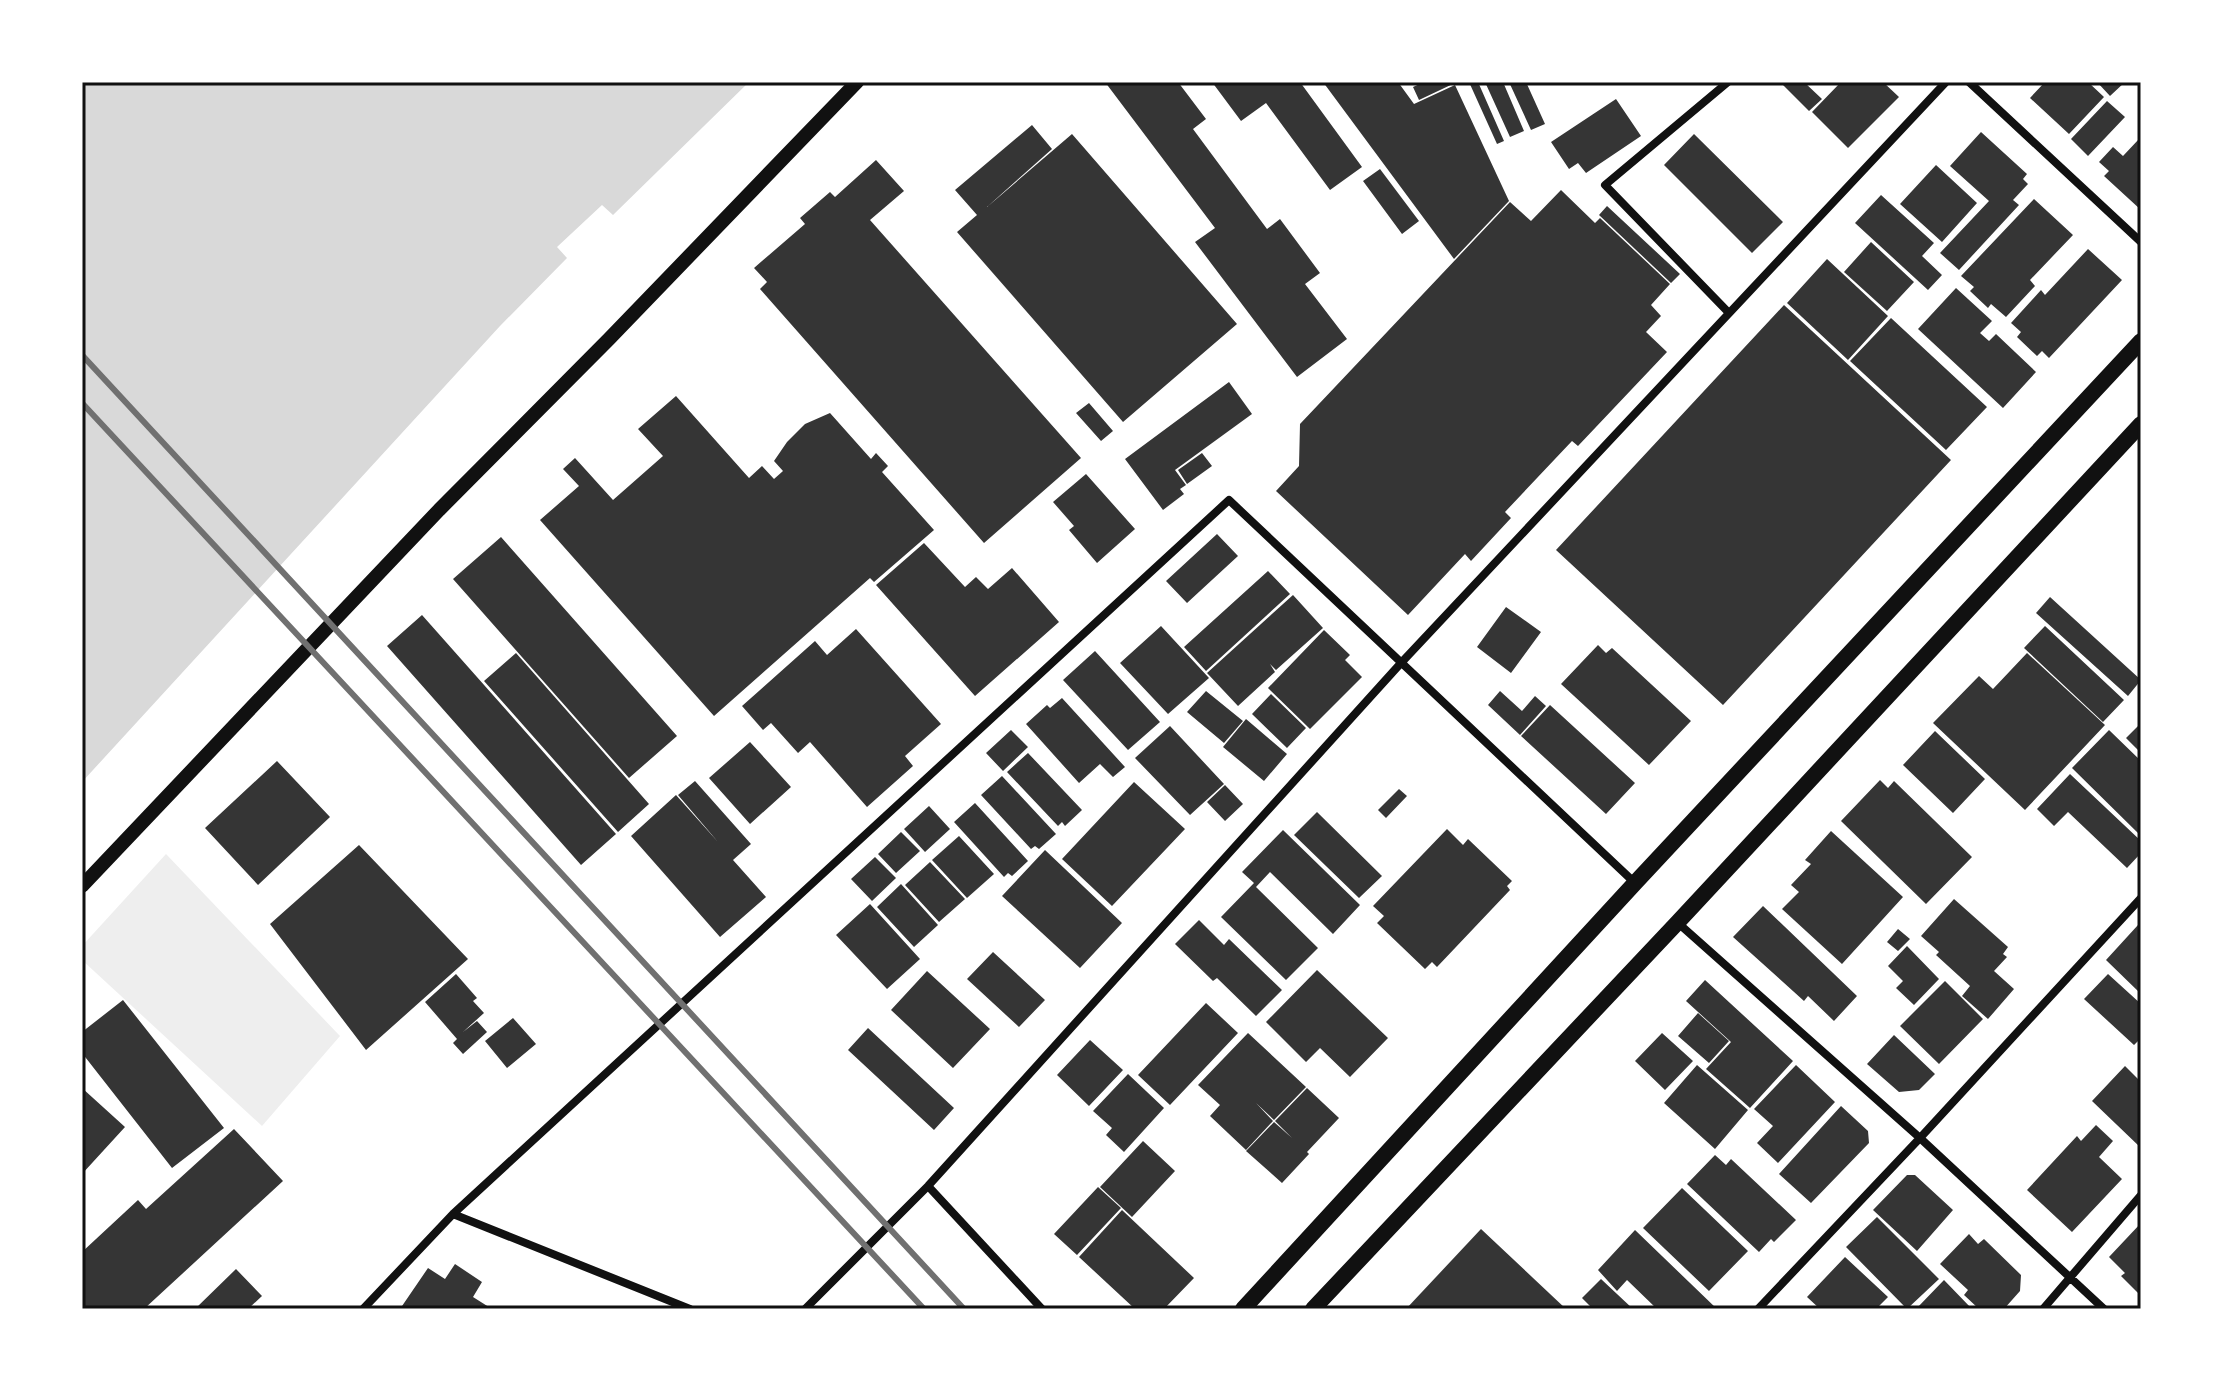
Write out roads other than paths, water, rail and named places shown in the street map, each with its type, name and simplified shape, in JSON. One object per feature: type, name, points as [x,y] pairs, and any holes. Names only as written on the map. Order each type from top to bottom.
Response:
[{"type":"main road","points":[[1243,1309],[2141,341]]},
{"type":"main road","points":[[1313,1309],[2141,424]]},
{"type":"street","points":[[82,886],[439,510],[857,82]]},
{"type":"street","points":[[1728,82],[1605,185],[1729,313]]},
{"type":"street","points":[[805,1309],[928,1186],[1401,663],[1946,82]]},
{"type":"street","points":[[1969,82],[2141,242]]},
{"type":"street","points":[[363,1309],[453,1214],[1229,500],[1635,883]]},
{"type":"street","points":[[1758,1309],[2141,898]]},
{"type":"street","points":[[1677,923],[1920,1138],[2104,1309]]},
{"type":"street","points":[[928,1186],[1042,1309]]},
{"type":"street","points":[[2043,1309],[2141,1195]]},
{"type":"street","points":[[453,1214],[690,1309]]},
{"type":"railway","points":[[82,355],[964,1309]]},
{"type":"railway","points":[[82,403],[924,1309]]}]
